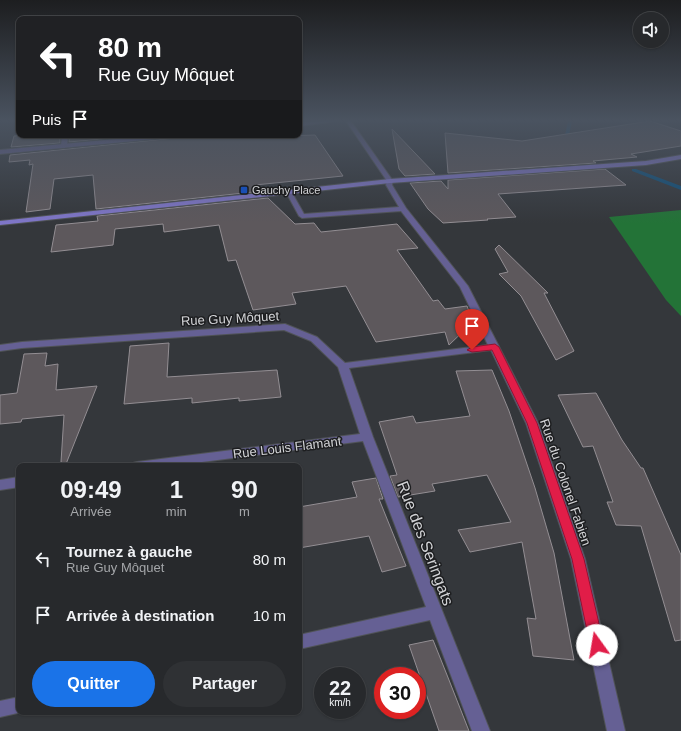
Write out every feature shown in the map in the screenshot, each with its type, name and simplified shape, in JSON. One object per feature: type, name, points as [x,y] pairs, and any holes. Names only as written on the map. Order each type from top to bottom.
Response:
[{"type":"main road","points":[[0,222],[390,181],[646,163],[681,157]]},
{"type":"street","name":"Rue du Colonel Fabien","points":[[372,155],[390,181],[389,186],[403,209],[464,286],[532,423],[578,559],[616,731]]},
{"type":"street","points":[[289,192],[302,216],[403,209]]},
{"type":"street","name":"Rue Guy Môquet","points":[[0,348],[177,334],[285,328],[314,339],[343,366]]},
{"type":"street","points":[[343,366],[495,347]]},
{"type":"street","name":"Rue des Seringats","points":[[343,366],[367,437],[481,731]]},
{"type":"street","name":"Rue Louis Flamant","points":[[161,463],[367,437]]},
{"type":"street","points":[[0,485],[16,482]]},
{"type":"street","points":[[302,641],[434,612]]},
{"type":"street","points":[[0,709],[16,706]]},
{"type":"green space","points":[[681,210],[681,316],[666,300],[609,217]]},
{"type":"building","points":[[10,155],[329,155],[343,176],[255,185],[262,191],[96,209],[93,175],[54,179],[50,209],[26,212],[33,164],[29,165],[30,160],[9,162]]},
{"type":"building","points":[[397,155],[417,155],[435,174],[405,176],[399,169]]},
{"type":"building","points":[[447,155],[633,155],[637,157],[593,161],[596,163],[448,173]]},
{"type":"building","points":[[605,169],[626,185],[498,194],[516,217],[487,219],[488,220],[443,223],[428,209],[410,183],[441,181],[448,189],[448,180]]},
{"type":"building","points":[[268,198],[295,224],[314,223],[321,232],[397,224],[418,248],[397,250],[433,301],[438,300],[445,309],[467,306],[473,322],[449,345],[445,332],[376,342],[346,286],[292,293],[296,304],[253,310],[236,260],[228,261],[219,225],[164,232],[163,224],[115,229],[113,245],[51,252],[56,225],[98,221],[97,216]]},
{"type":"building","points":[[499,245],[548,293],[544,293],[574,351],[556,360],[521,296],[499,274],[508,272],[495,249]]},
{"type":"building","points":[[169,343],[167,377],[277,370],[281,397],[239,401],[239,398],[192,403],[192,398],[124,404],[130,346]]},
{"type":"building","points":[[47,353],[45,366],[58,364],[56,390],[97,386],[66,463],[61,462],[64,415],[22,419],[21,422],[0,424],[0,395],[17,393],[24,354]]},
{"type":"building","points":[[492,370],[509,411],[535,488],[554,553],[574,660],[533,656],[527,618],[536,619],[522,542],[470,552],[458,530],[511,522],[487,475],[432,484],[435,491],[398,497],[390,476],[397,475],[379,422],[413,416],[416,423],[470,416],[456,371]]},
{"type":"building","points":[[596,393],[622,440],[641,468],[643,468],[681,555],[681,640],[675,641],[641,526],[616,525],[607,502],[613,502],[593,446],[583,447],[558,395]]},
{"type":"building","points":[[376,478],[383,499],[379,499],[406,566],[382,572],[369,536],[302,547],[302,506],[357,497],[352,482]]},
{"type":"building","points":[[433,640],[469,731],[439,731],[426,694],[426,667],[417,667],[409,645]]},
{"type":"waterway","points":[[634,170],[681,188]]},
{"type":"place","name":"Gauchy Place","points":[[244,190]]},
{"type":"route","points":[[472,350],[495,347],[532,423],[578,559],[597,645]]}]
